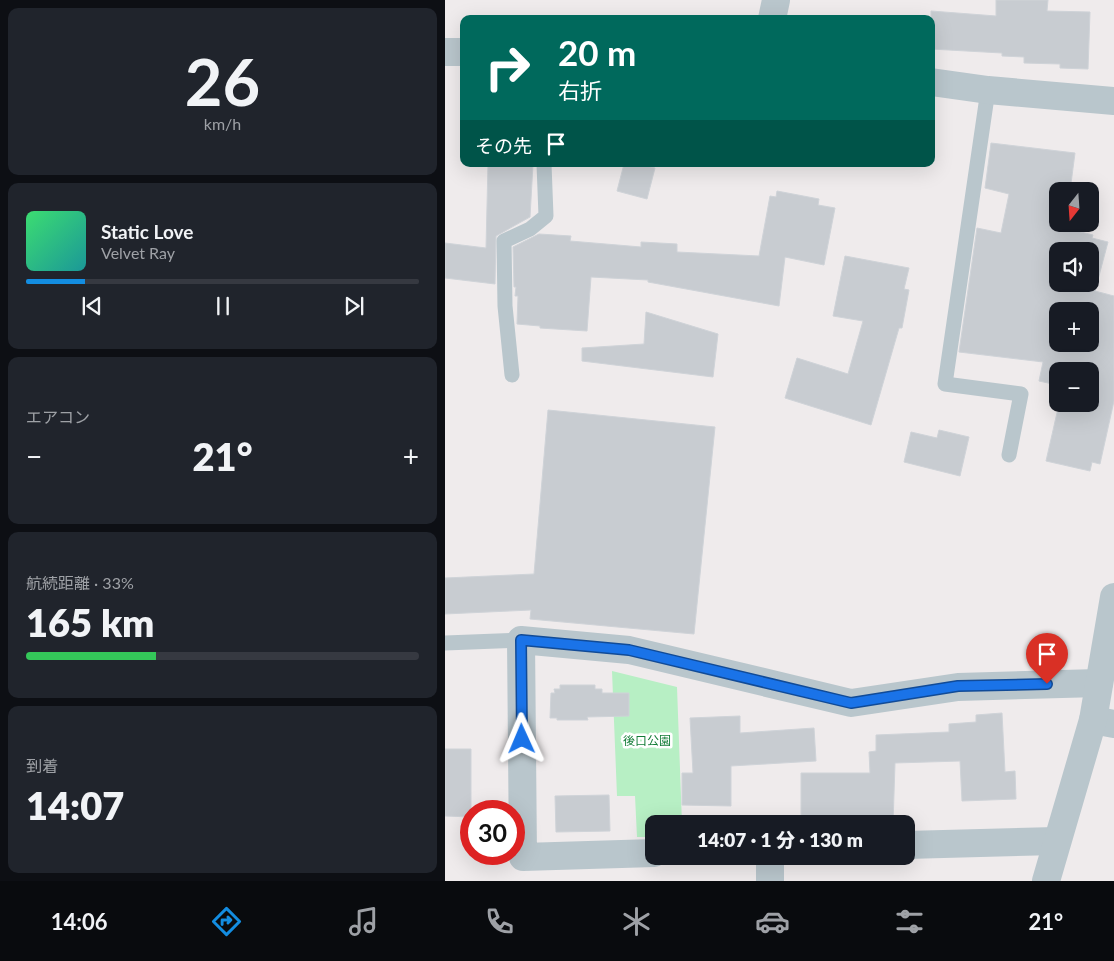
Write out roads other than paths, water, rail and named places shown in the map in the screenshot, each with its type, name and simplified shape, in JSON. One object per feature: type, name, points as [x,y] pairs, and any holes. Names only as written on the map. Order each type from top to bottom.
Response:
[{"type":"street","points":[[773,15],[776,0]]},
{"type":"street","points":[[445,52],[460,52]]},
{"type":"street","points":[[935,83],[988,90],[1114,101]]},
{"type":"street","points":[[1046,881],[1056,841],[1103,722],[1099,683],[1114,597]]},
{"type":"street","points":[[645,854],[523,869],[521,640],[629,650],[851,703],[958,686],[1099,683]]},
{"type":"street","points":[[915,845],[1056,841]]},
{"type":"street","points":[[770,881],[771,865]]},
{"type":"lane","points":[[988,90],[945,384],[1021,394],[1009,456]]},
{"type":"lane","points":[[512,376],[505,306],[504,241],[530,229],[546,216],[544,167]]},
{"type":"lane","points":[[445,643],[521,640]]},
{"type":"park label","name":"後口公園","points":[[647,741]]}]
